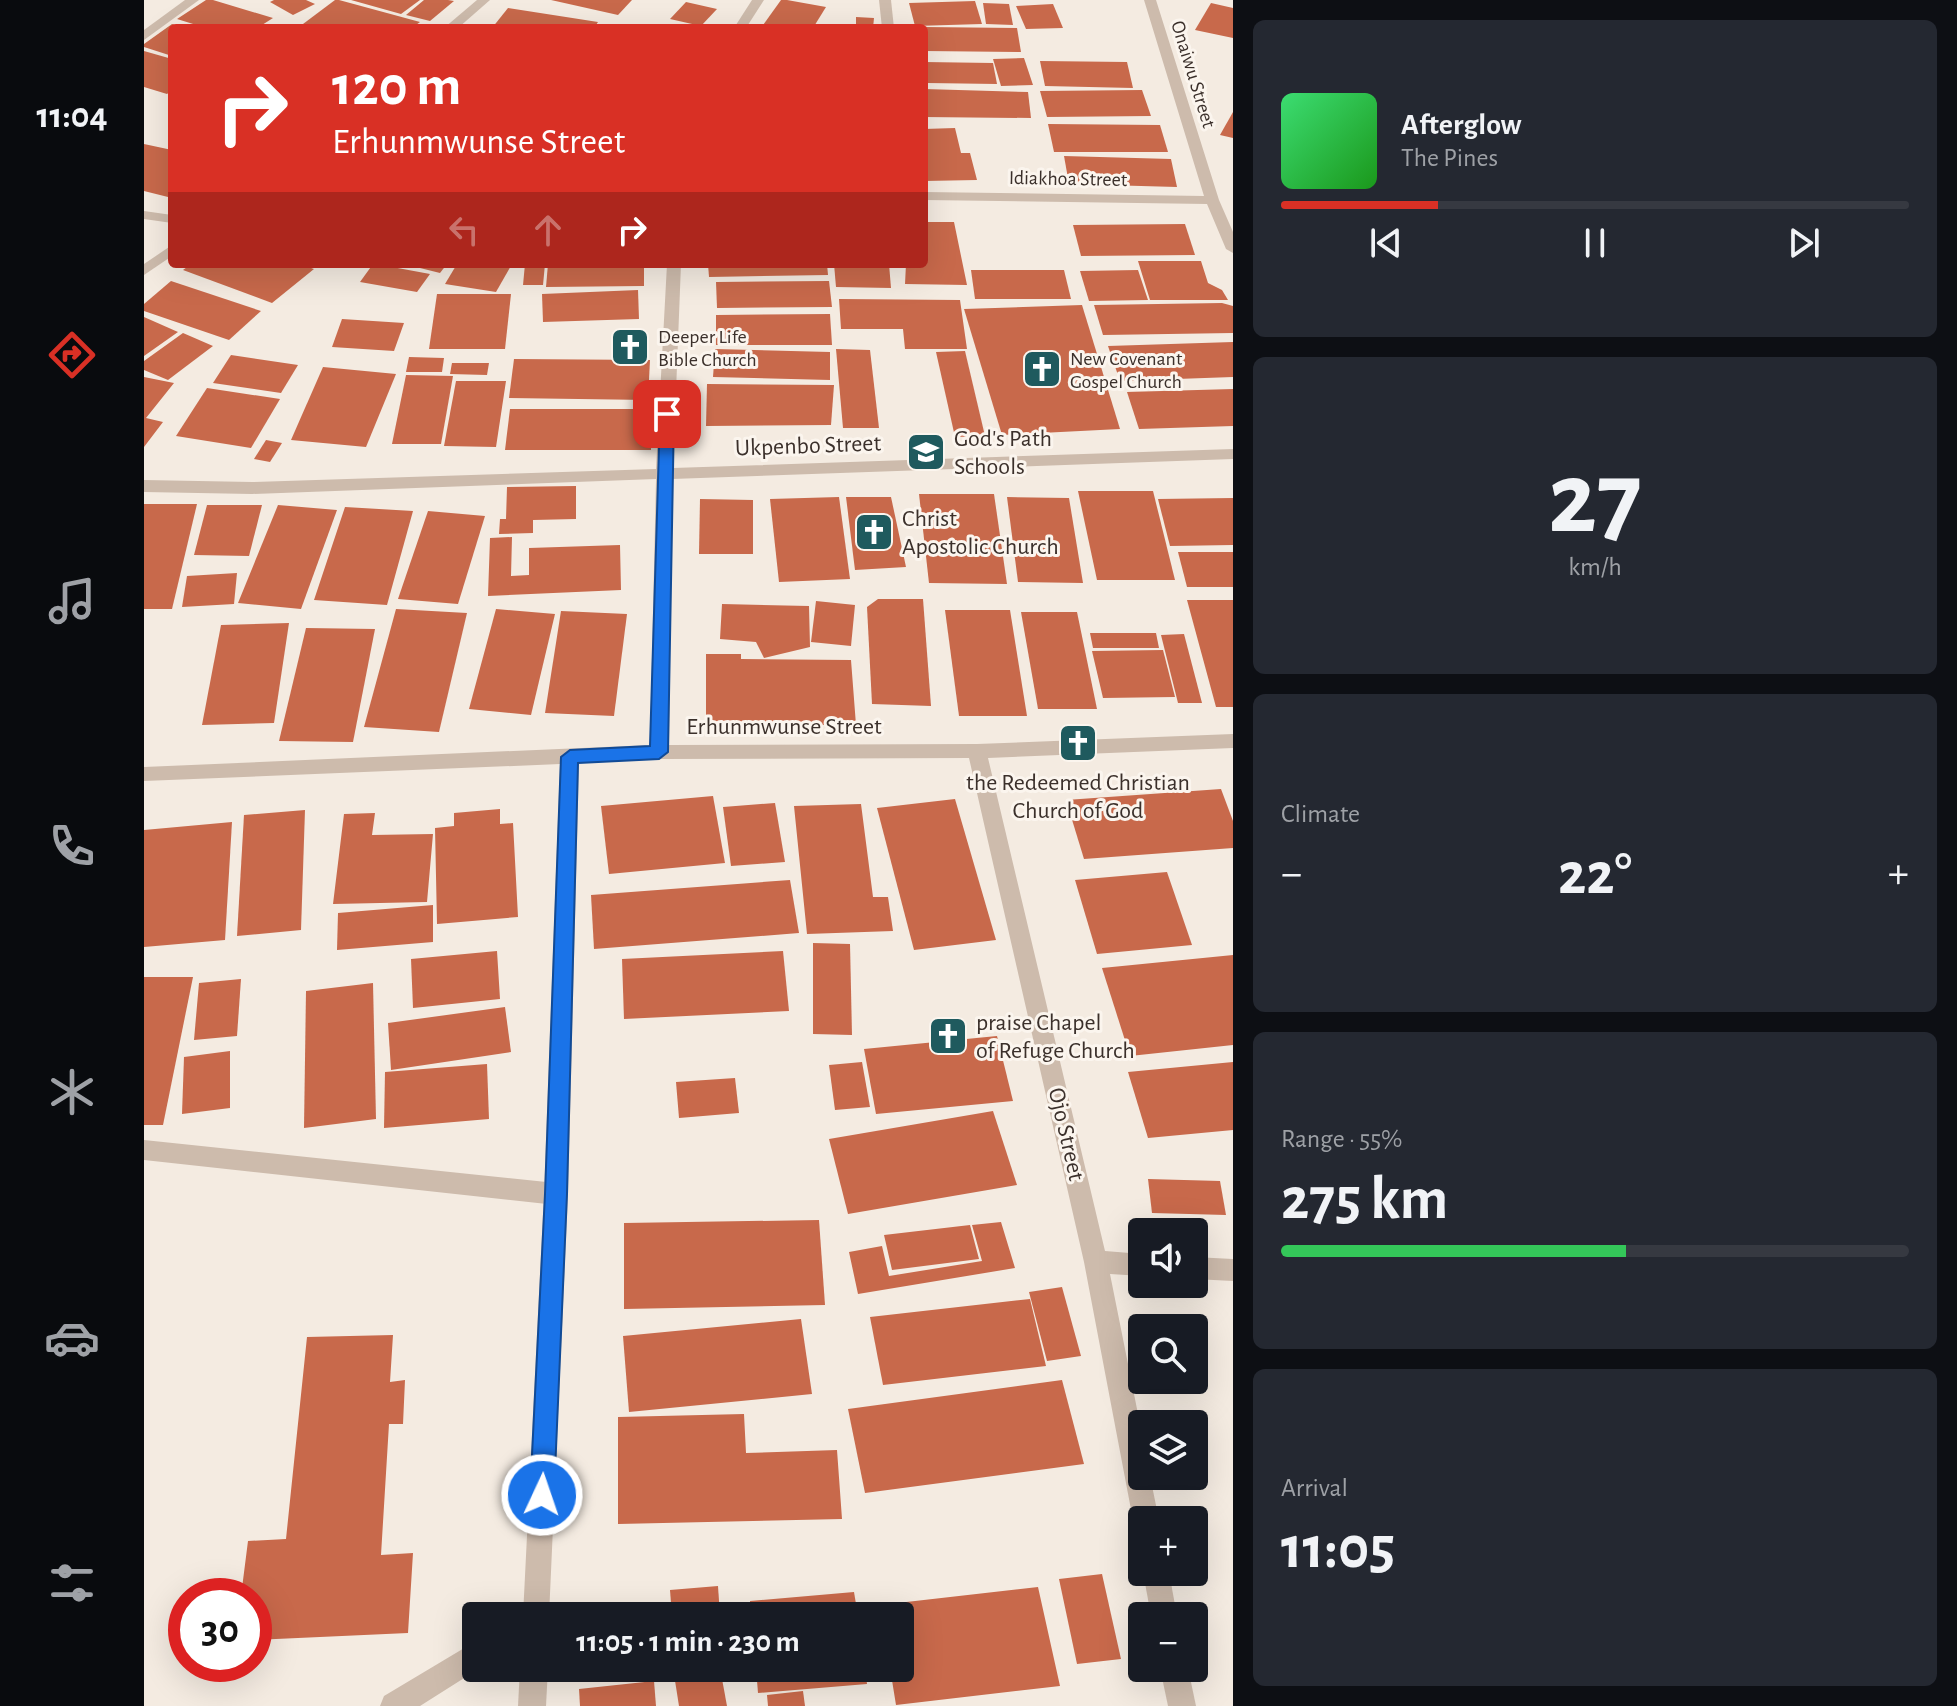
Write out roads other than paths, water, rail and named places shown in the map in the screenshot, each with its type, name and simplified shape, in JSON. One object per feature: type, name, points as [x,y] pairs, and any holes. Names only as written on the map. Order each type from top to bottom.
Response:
[{"type":"street","points":[[144,36],[193,0]]},
{"type":"street","points":[[455,24],[484,0]]},
{"type":"street","points":[[743,24],[758,0]]},
{"type":"street","points":[[885,0],[888,24]]},
{"type":"street","name":"Onaiwu Street","points":[[1150,0],[1212,200],[1233,249]]},
{"type":"street","name":"Idiakhoa Street","points":[[928,196],[1212,200]]},
{"type":"street","points":[[144,215],[168,218]]},
{"type":"street","points":[[144,271],[168,252]]},
{"type":"street","points":[[659,752],[664,474],[674,268]]},
{"type":"street","name":"Ukpenbo Street","points":[[144,486],[252,488],[1233,454]]},
{"type":"street","name":"Erhunmwunse Street","points":[[144,774],[659,752],[977,751],[1233,741]]},
{"type":"street","name":"Ojo Street","points":[[977,751],[1096,1262],[1143,1506]]},
{"type":"street","points":[[537,1602],[556,1194],[570,757]]},
{"type":"street","points":[[144,1150],[556,1194]]},
{"type":"street","points":[[1096,1262],[1128,1264]]},
{"type":"street","points":[[1208,1269],[1233,1270]]},
{"type":"street","points":[[394,1706],[462,1664]]},
{"type":"street","points":[[532,1706],[533,1682]]},
{"type":"street","points":[[1177,1682],[1182,1706]]},
{"type":"place","name":"Deeper Life Bible Church","points":[[630,347]]},
{"type":"place","name":"New Covenant Gospel Church","points":[[1042,369]]},
{"type":"place","name":"God's Path Schools","points":[[926,452]]},
{"type":"place","name":"Christ Apostolic Church","points":[[874,532]]},
{"type":"place","name":"the Redeemed Christian Church of God","points":[[1078,743]]},
{"type":"place","name":"praise Chapel of Refuge Church","points":[[948,1036]]}]
